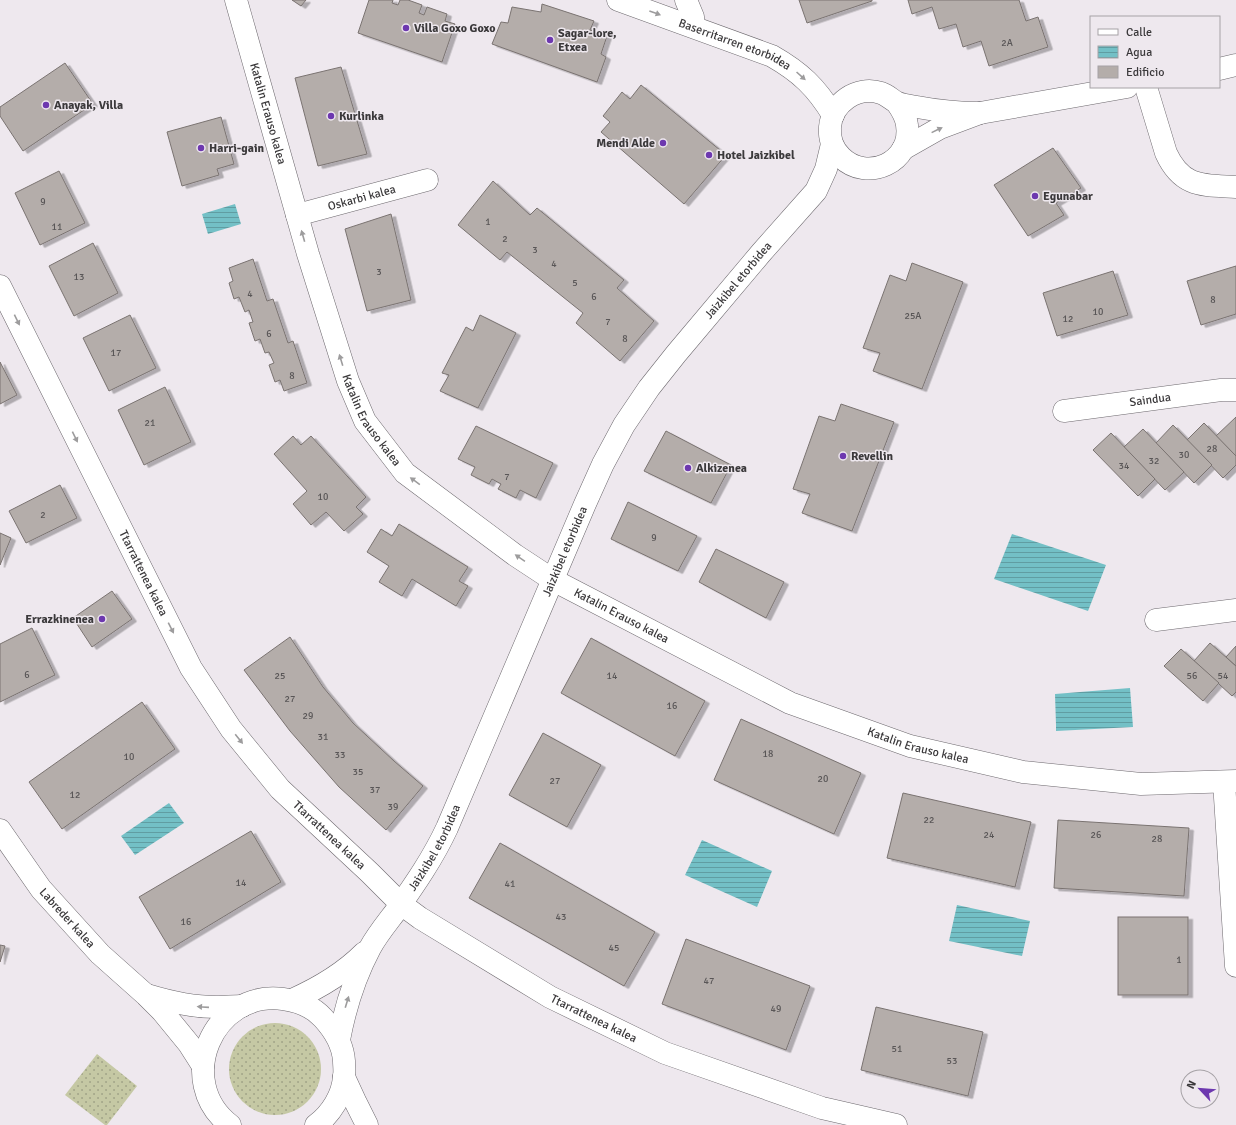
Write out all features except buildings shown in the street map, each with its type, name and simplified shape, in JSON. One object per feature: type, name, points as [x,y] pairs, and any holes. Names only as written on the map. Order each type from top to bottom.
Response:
[{"type":"street","name":"Katalin Erauso kalea","points":[[236,0],[297,215],[348,381],[365,421],[405,473],[515,555],[552,580],[790,702],[910,746],[1031,773],[1141,784],[1230,781]]},
{"type":"street","name":"Baserritarren etorbidea","points":[[618,0],[772,56],[801,75],[813,87],[833,115]]},
{"type":"street","points":[[686,0],[693,17],[694,27]]},
{"type":"street","points":[[1220,69],[1236,65]]},
{"type":"street","name":"Jaizkibel etorbidea","points":[[816,192],[840,179],[866,169],[874,169],[887,164],[898,156],[903,149],[940,128],[980,113],[1121,88]]},
{"type":"street","points":[[1146,88],[1166,153],[1176,170],[1191,182],[1202,185],[1236,187]]},
{"type":"street","name":"Jaizkibel etorbidea","points":[[339,1040],[343,1016],[360,969],[371,947],[436,850],[447,828],[603,464],[624,425],[649,388],[761,253],[816,192],[826,169],[832,144],[830,125],[833,115],[844,100],[861,92],[871,91],[881,93],[897,103],[938,110],[980,113]]},
{"type":"street","points":[[897,103],[904,113],[907,125],[907,137],[903,149]]},
{"type":"street","points":[[832,144],[837,153],[846,162],[857,168],[866,169]]},
{"type":"street","name":"Oskarbi kalea","points":[[297,215],[427,180]]},
{"type":"street","name":"Ttarrattenea kalea","points":[[0,286],[191,668],[231,729],[280,789],[401,904],[420,918],[550,997],[665,1053],[822,1108],[896,1125]]},
{"type":"street","name":"Saindua","points":[[1064,411],[1221,390],[1236,390]]},
{"type":"street","points":[[1156,620],[1236,610]]},
{"type":"street","points":[[1230,781],[1236,966]]},
{"type":"street","name":"Labreder kalea","points":[[0,830],[41,889],[100,954],[146,995],[177,1028],[203,1066]]},
{"type":"street","name":"Jaizkibel etorbidea","points":[[292,1000],[334,978],[353,964],[371,947]]},
{"type":"street","name":"Labreder kalea","points":[[146,995],[168,1002],[192,1006],[242,1006]]},
{"type":"street","points":[[230,1125],[224,1120],[211,1115],[205,1086],[203,1066],[206,1047],[215,1030],[227,1015],[242,1006],[258,1000],[275,998],[292,1000],[307,1006],[320,1015],[331,1026],[339,1040],[344,1058],[344,1077],[340,1093],[332,1109],[321,1122],[316,1125]]},
{"type":"street","points":[[344,1077],[367,1125]]},
{"type":"green space","points":[[275,1023],[293,1026],[308,1036],[318,1051],[321,1069],[318,1087],[308,1102],[293,1112],[275,1115],[257,1112],[242,1102],[232,1087],[229,1069],[232,1051],[242,1036],[257,1026]]},
{"type":"green space","points":[[97,1054],[137,1086],[107,1125],[65,1095]]},
{"type":"water","points":[[235,204],[241,224],[208,234],[202,214]]},
{"type":"water","points":[[1012,534],[1106,565],[1088,611],[994,579]]},
{"type":"water","points":[[1130,688],[1133,727],[1056,731],[1055,694]]},
{"type":"water","points":[[169,803],[184,823],[135,855],[121,836]]},
{"type":"water","points":[[702,840],[772,871],[757,907],[685,875]]},
{"type":"water","points":[[957,905],[1030,921],[1022,956],[949,941]]},
{"type":"place","name":"Villa Goxo Goxo","points":[[406,28]]},
{"type":"place","name":"Sagar-lore, Etxea","points":[[550,40]]},
{"type":"place","name":"Anayak, Villa","points":[[46,105]]},
{"type":"place","name":"Kurlinka","points":[[331,116]]},
{"type":"place","name":"Mendi Alde","points":[[663,143]]},
{"type":"place","name":"Harri-gain","points":[[201,148]]},
{"type":"place","name":"Hotel Jaizkibel","points":[[709,155]]},
{"type":"place","name":"Egunabar","points":[[1035,196]]},
{"type":"place","name":"Revellin","points":[[843,456]]},
{"type":"place","name":"Alkizenea","points":[[688,468]]},
{"type":"place","name":"Errazkinenea","points":[[102,619]]}]
